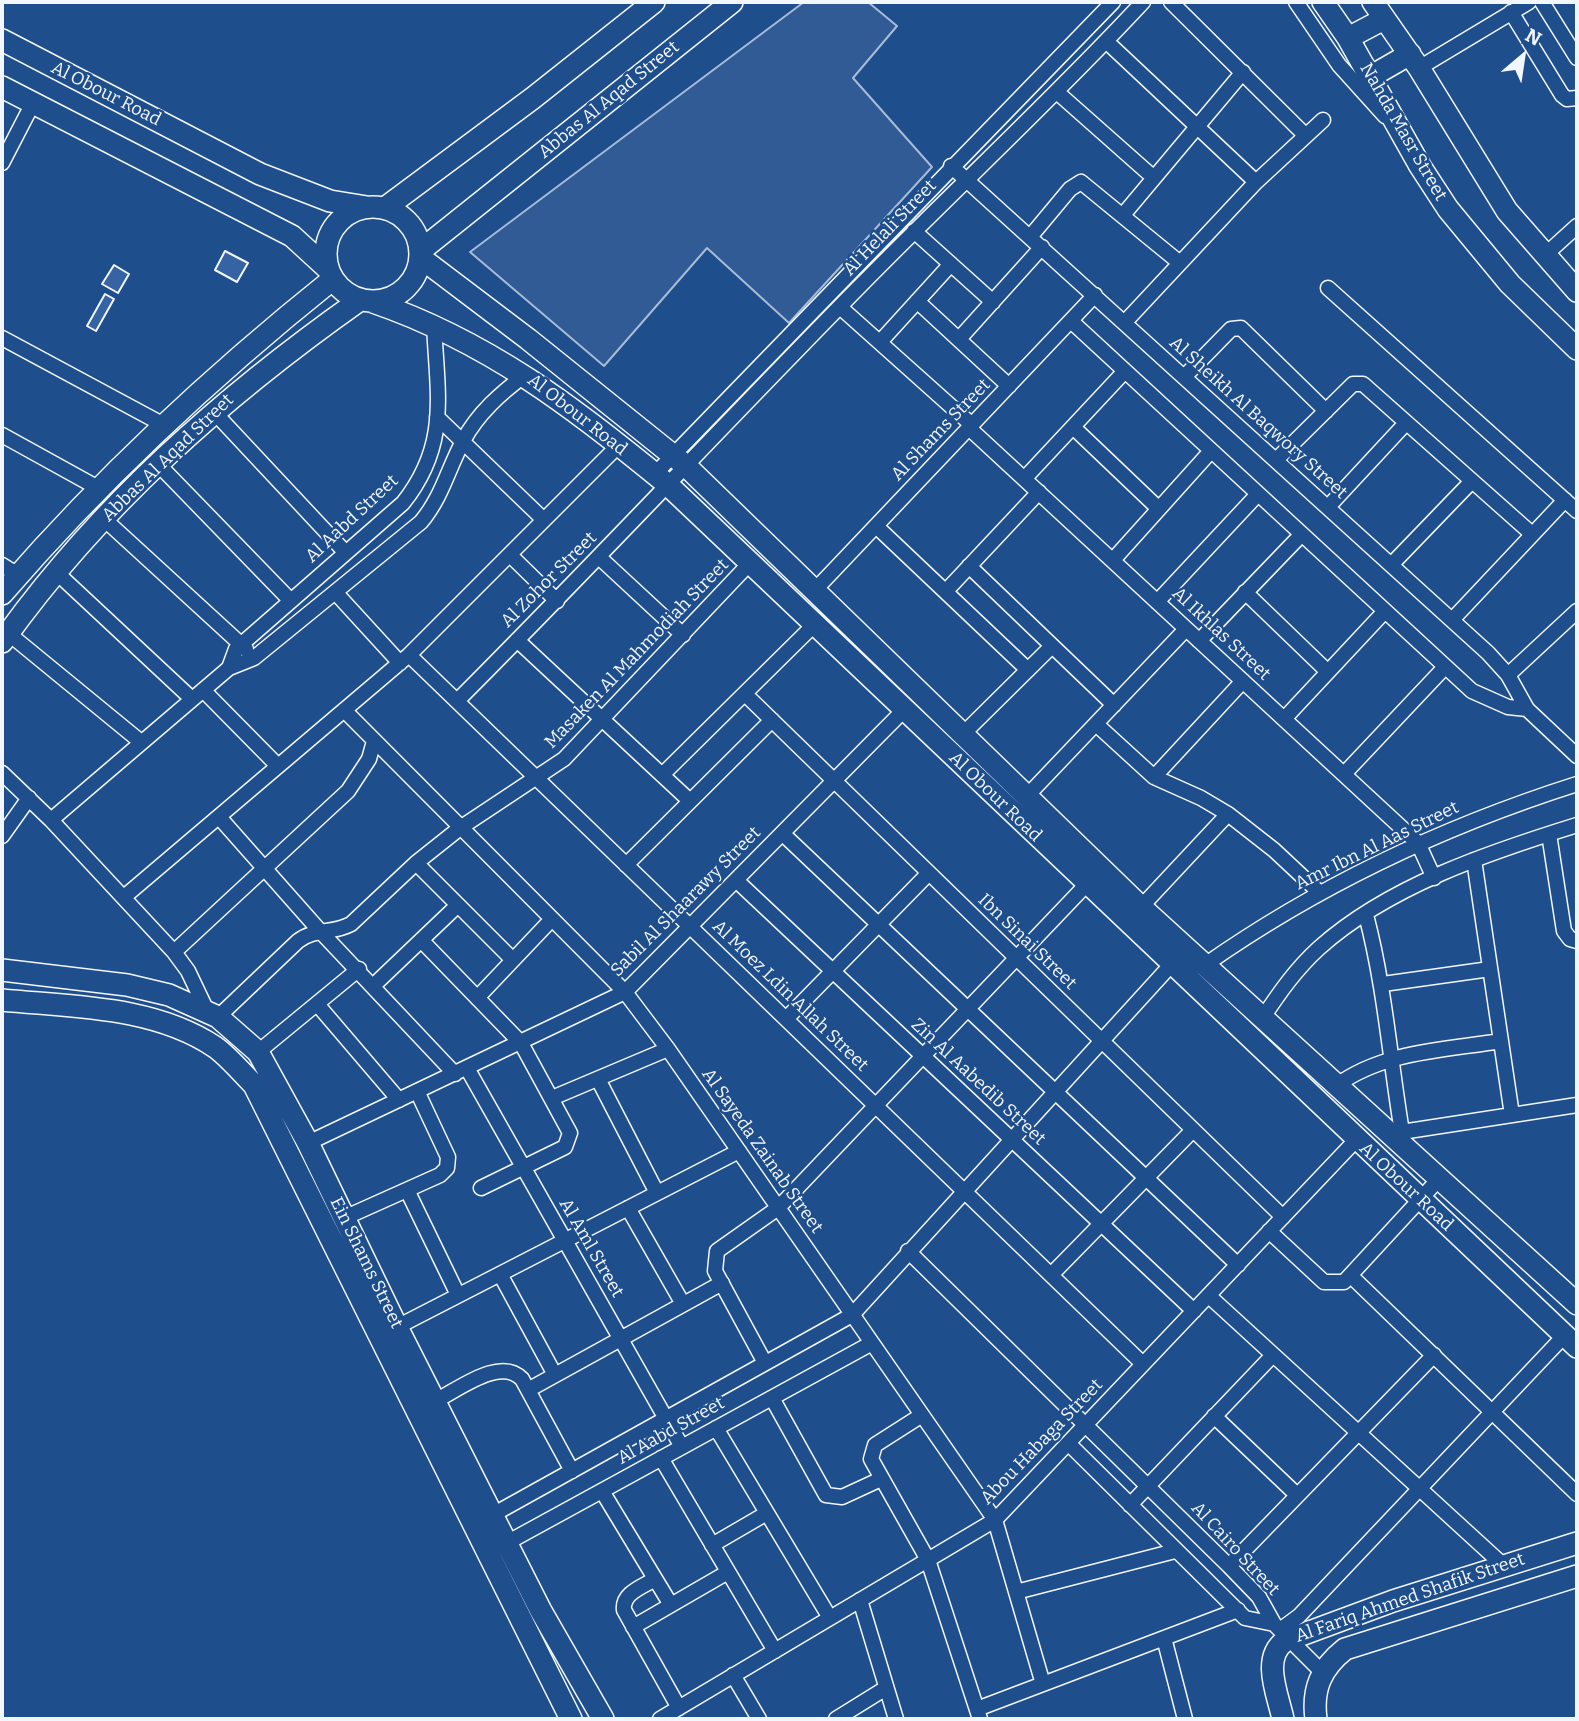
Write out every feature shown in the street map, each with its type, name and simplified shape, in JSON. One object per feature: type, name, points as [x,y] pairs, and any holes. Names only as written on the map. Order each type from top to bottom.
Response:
[{"type":"street","points":[[330,274],[325,252],[333,229],[351,212],[376,208],[654,2]]},
{"type":"street","name":"Abbas Al Aqad Street","points":[[421,255],[732,2]]},
{"type":"street","name":"Al Helali Street","points":[[661,479],[951,166],[1113,2]]},
{"type":"street","name":"Al Helali Street","points":[[679,460],[839,307],[965,179],[1058,93],[1143,2]]},
{"type":"street","points":[[1171,2],[1305,135]]},
{"type":"street","points":[[1296,2],[1339,65],[1370,102],[1401,130]]},
{"type":"street","name":"Nahda Masr Street","points":[[1323,2],[1348,38],[1420,166],[1478,247],[1510,284],[1577,349]]},
{"type":"street","points":[[1370,77],[1415,61],[1529,2]]},
{"type":"street","points":[[1542,2],[1577,58]]},
{"type":"street","points":[[1348,38],[1379,10],[1415,61],[1507,211],[1577,291]]},
{"type":"street","points":[[1511,12],[1562,95],[1567,99],[1577,98]]},
{"type":"street","name":"Al Obour Road","points":[[2,40],[283,184],[330,201],[376,208]]},
{"type":"street","points":[[1106,41],[1256,182]]},
{"type":"street","points":[[1123,215],[1243,72]]},
{"type":"street","points":[[2,87],[292,236],[344,292],[367,301],[400,293],[414,278],[421,255],[410,224],[376,208]]},
{"type":"street","points":[[1058,93],[1154,178]]},
{"type":"street","points":[[2,163],[33,103]]},
{"type":"street","points":[[1125,322],[1256,182],[1323,120]]},
{"type":"street","name":"Al Sheikh Al Baqwory Street","points":[[951,166],[1452,620],[1508,675],[1527,709],[1577,756]]},
{"type":"street","points":[[1030,237],[1070,189],[1081,182],[1180,263]]},
{"type":"street","points":[[1544,256],[1577,226]]},
{"type":"street","points":[[914,231],[993,302]]},
{"type":"street","points":[[959,339],[1042,247]]},
{"type":"street","name":"Al Obour Road","points":[[421,255],[679,460],[1141,907],[1336,1086],[1396,1133],[1438,1179],[1577,1304]]},
{"type":"street","points":[[880,342],[951,264]]},
{"type":"street","name":"Abbas Al Aqad Street","points":[[2,594],[10,570],[163,424],[330,274]]},
{"type":"street","points":[[1328,288],[1577,512]]},
{"type":"street","name":"Al Shams Street","points":[[814,591],[1095,295]]},
{"type":"street","name":"Al Obour Road","points":[[367,301],[434,324],[481,347],[525,375],[661,479],[1086,885],[1571,1341]]},
{"type":"street","name":"Abbas Al Aqad Street","points":[[5,638],[103,518],[158,463],[268,367],[367,301]]},
{"type":"street","points":[[917,301],[1009,386]]},
{"type":"street","name":"Al Ikhlas Street","points":[[839,307],[880,342],[1024,479],[1418,843],[1434,878]]},
{"type":"street","points":[[1071,321],[1472,691],[1489,701],[1527,709]]},
{"type":"street","name":"Al Aabd Street","points":[[229,668],[232,655],[242,645],[403,503],[416,487],[433,451],[437,417],[434,324]]},
{"type":"street","points":[[1185,376],[1231,330],[1241,328],[1326,411]]},
{"type":"street","points":[[2,338],[163,424]]},
{"type":"street","points":[[1024,479],[1125,371]]},
{"type":"street","name":"Al Aabd Street","points":[[51,820],[229,668],[254,658],[427,516],[441,494],[463,440],[480,415],[501,393],[525,375]]},
{"type":"street","points":[[1276,460],[1353,384],[1360,383],[1532,534]]},
{"type":"street","points":[[214,412],[346,553]]},
{"type":"street","points":[[437,417],[544,520]]},
{"type":"street","points":[[1328,507],[1406,423]]},
{"type":"street","points":[[1073,427],[1159,509]]},
{"type":"street","points":[[2,435],[98,488]]},
{"type":"street","points":[[124,897],[405,659],[618,446]]},
{"type":"street","points":[[1113,560],[1212,451]]},
{"type":"street","points":[[158,463],[291,601]]},
{"type":"street","name":"Al Zohor Street","points":[[457,701],[600,558],[661,479]]},
{"type":"street","points":[[1391,565],[1472,481]]},
{"type":"street","points":[[946,591],[1039,492]]},
{"type":"street","points":[[1157,602],[1258,494]]},
{"type":"street","points":[[1452,620],[1564,500]]},
{"type":"street","points":[[103,518],[254,658]]},
{"type":"street","points":[[876,526],[1028,670]]},
{"type":"street","points":[[1199,641],[1302,534]]},
{"type":"street","points":[[510,555],[557,601]]},
{"type":"street","points":[[600,558],[683,635]]},
{"type":"street","name":"Masaken Al Mahmodiah Street","points":[[213,1014],[298,941],[319,930],[342,929],[351,924],[416,863],[460,828],[537,780],[564,759],[750,563]]},
{"type":"street","points":[[969,566],[1114,705]]},
{"type":"street","points":[[57,572],[278,766]]},
{"type":"street","name":"Al Moez Ldin Allah Street","points":[[335,592],[405,659],[457,701],[1143,1364]]},
{"type":"street","points":[[1245,592],[1328,672]]},
{"type":"street","points":[[1284,719],[1385,611]]},
{"type":"street","points":[[1508,675],[1577,613]]},
{"type":"street","points":[[662,775],[814,625]]},
{"type":"street","points":[[1027,796],[1186,629]]},
{"type":"street","points":[[5,638],[141,742]]},
{"type":"street","points":[[517,640],[690,802]]},
{"type":"street","points":[[963,734],[1052,646]]},
{"type":"street","points":[[1344,774],[1445,667]]},
{"type":"street","points":[[1154,777],[1243,681]]},
{"type":"street","name":"Ibn Sinai Street","points":[[745,694],[1283,1217]]},
{"type":"street","name":"Al Sayeda Zainab Street","points":[[344,710],[625,992],[668,1049],[995,1520],[1043,1684]]},
{"type":"street","name":"Sabil Al Shaarawy Street","points":[[308,1143],[625,992],[904,710]]},
{"type":"street","points":[[626,865],[772,720]]},
{"type":"street","points":[[1096,724],[1154,777],[1201,798],[1228,814],[1274,850],[1320,893]]},
{"type":"street","points":[[174,953],[354,784],[369,759],[373,741]]},
{"type":"street","points":[[2,773],[51,820],[174,953],[213,1014]]},
{"type":"street","name":"Amr Ibn Al Aas Street","points":[[1205,965],[1247,935],[1320,893],[1418,843],[1498,810],[1577,784]]},
{"type":"street","points":[[2,836],[29,798]]},
{"type":"street","points":[[1141,907],[1228,814]]},
{"type":"street","name":"Al Aml Street","points":[[219,817],[319,930],[461,1071],[523,1167],[682,1447]]},
{"type":"street","points":[[1262,1018],[1279,992],[1312,955],[1366,915],[1434,878],[1474,860],[1577,825]]},
{"type":"street","points":[[783,834],[1238,1265]]},
{"type":"street","points":[[1549,834],[1564,931],[1570,939],[1577,941]]},
{"type":"street","points":[[1474,860],[1512,1115]]},
{"type":"street","points":[[416,863],[513,960]]},
{"type":"street","points":[[786,1019],[929,873]]},
{"type":"street","name":"Zin Al Aabedib Street","points":[[737,881],[1194,1311]]},
{"type":"street","points":[[765,1363],[722,1283],[714,1264],[717,1251],[778,1208],[1086,885]]},
{"type":"street","points":[[374,985],[458,905]]},
{"type":"street","points":[[1366,915],[1383,984],[1396,1133],[1577,1105]]},
{"type":"street","points":[[477,998],[552,919]]},
{"type":"street","points":[[421,940],[521,1043],[569,1128],[568,1143],[481,1188]]},
{"type":"street","name":"Al Aabd Street","points":[[474,1525],[852,1315],[1171,965]]},
{"type":"street","points":[[258,1052],[359,969]]},
{"type":"street","points":[[1383,984],[1490,969]]},
{"type":"street","name":"Ein Shams Street","points":[[2,970],[127,985],[169,995],[213,1014],[258,1052],[308,1143],[397,1327],[507,1543],[603,1719]]},
{"type":"street","name":"Ein Shams Street","points":[[2,1000],[112,1011],[167,1022],[216,1048],[254,1085],[571,1719]]},
{"type":"street","points":[[317,1004],[400,1100]]},
{"type":"street","points":[[1336,1086],[1362,1069],[1390,1059],[1502,1041]]},
{"type":"street","points":[[552,1098],[668,1049]]},
{"type":"street","points":[[598,1079],[657,1193]]},
{"type":"street","points":[[344,1218],[440,1175],[449,1162],[417,1091]]},
{"type":"street","points":[[1051,1275],[1193,1130]]},
{"type":"street","name":"Abou Habaga Street","points":[[660,1719],[995,1520],[1356,1140]]},
{"type":"street","points":[[397,1327],[738,1151]]},
{"type":"street","points":[[1269,1231],[1324,1282],[1344,1282],[1438,1179]]},
{"type":"street","points":[[407,1190],[458,1295]]},
{"type":"street","points":[[628,1208],[683,1304]]},
{"type":"street","name":"Al Cairo Street","points":[[908,1251],[1229,1566],[1259,1597],[1281,1631]]},
{"type":"street","points":[[500,1274],[555,1375]]},
{"type":"street","points":[[1351,1276],[1577,1494]]},
{"type":"street","points":[[527,1390],[722,1283]]},
{"type":"street","points":[[1209,1296],[1503,1565]]},
{"type":"street","points":[[1316,1719],[1316,1687],[1322,1672],[1281,1631],[1299,1616],[1492,1412],[1571,1341]]},
{"type":"street","name":"Al Aabd Street","points":[[488,1553],[872,1343]]},
{"type":"street","points":[[1129,1505],[1273,1354]]},
{"type":"street","points":[[1229,1566],[1434,1355]]},
{"type":"street","points":[[435,1401],[503,1369],[517,1374],[572,1471]]},
{"type":"street","points":[[772,1398],[826,1495],[842,1497],[881,1479]]},
{"type":"street","points":[[922,1415],[872,1449],[871,1459],[928,1560],[979,1714],[1043,1684],[1238,1610]]},
{"type":"street","points":[[1214,1416],[1297,1496]]},
{"type":"street","points":[[716,1428],[830,1618]]},
{"type":"street","name":"Al Cairo Street","points":[[1068,1444],[1245,1618],[1281,1631]]},
{"type":"street","points":[[661,1458],[775,1651]]},
{"type":"street","points":[[602,1491],[671,1605]]},
{"type":"street","points":[[712,1545],[767,1513]]},
{"type":"street","name":"Al Fariq Ahmed Shafik Street","points":[[1283,1719],[1271,1660],[1281,1631],[1577,1544]]},
{"type":"street","points":[[1016,1592],[1175,1551]]},
{"type":"street","points":[[633,1627],[728,1572]]},
{"type":"street","name":"Al Fariq Ahmed Shafik Street","points":[[1322,1672],[1345,1649],[1360,1643],[1577,1576]]},
{"type":"street","points":[[655,1579],[628,1595],[623,1602],[624,1610],[679,1708]]},
{"type":"street","points":[[860,1600],[896,1719]]},
{"type":"street","points":[[1164,1638],[1185,1719]]},
{"type":"street","points":[[733,1675],[759,1719]]},
{"type":"street","points":[[836,1719],[886,1688]]},
{"type":"shaded area","points":[[804,2],[868,2],[897,26],[853,78],[932,167],[789,323],[707,248],[604,366],[470,252]]},
{"type":"building","points":[[225,251],[248,263],[237,282],[215,270]]},
{"type":"building","points":[[114,265],[129,274],[118,293],[102,284]]},
{"type":"building","points":[[105,294],[114,299],[96,331],[87,326]]}]
